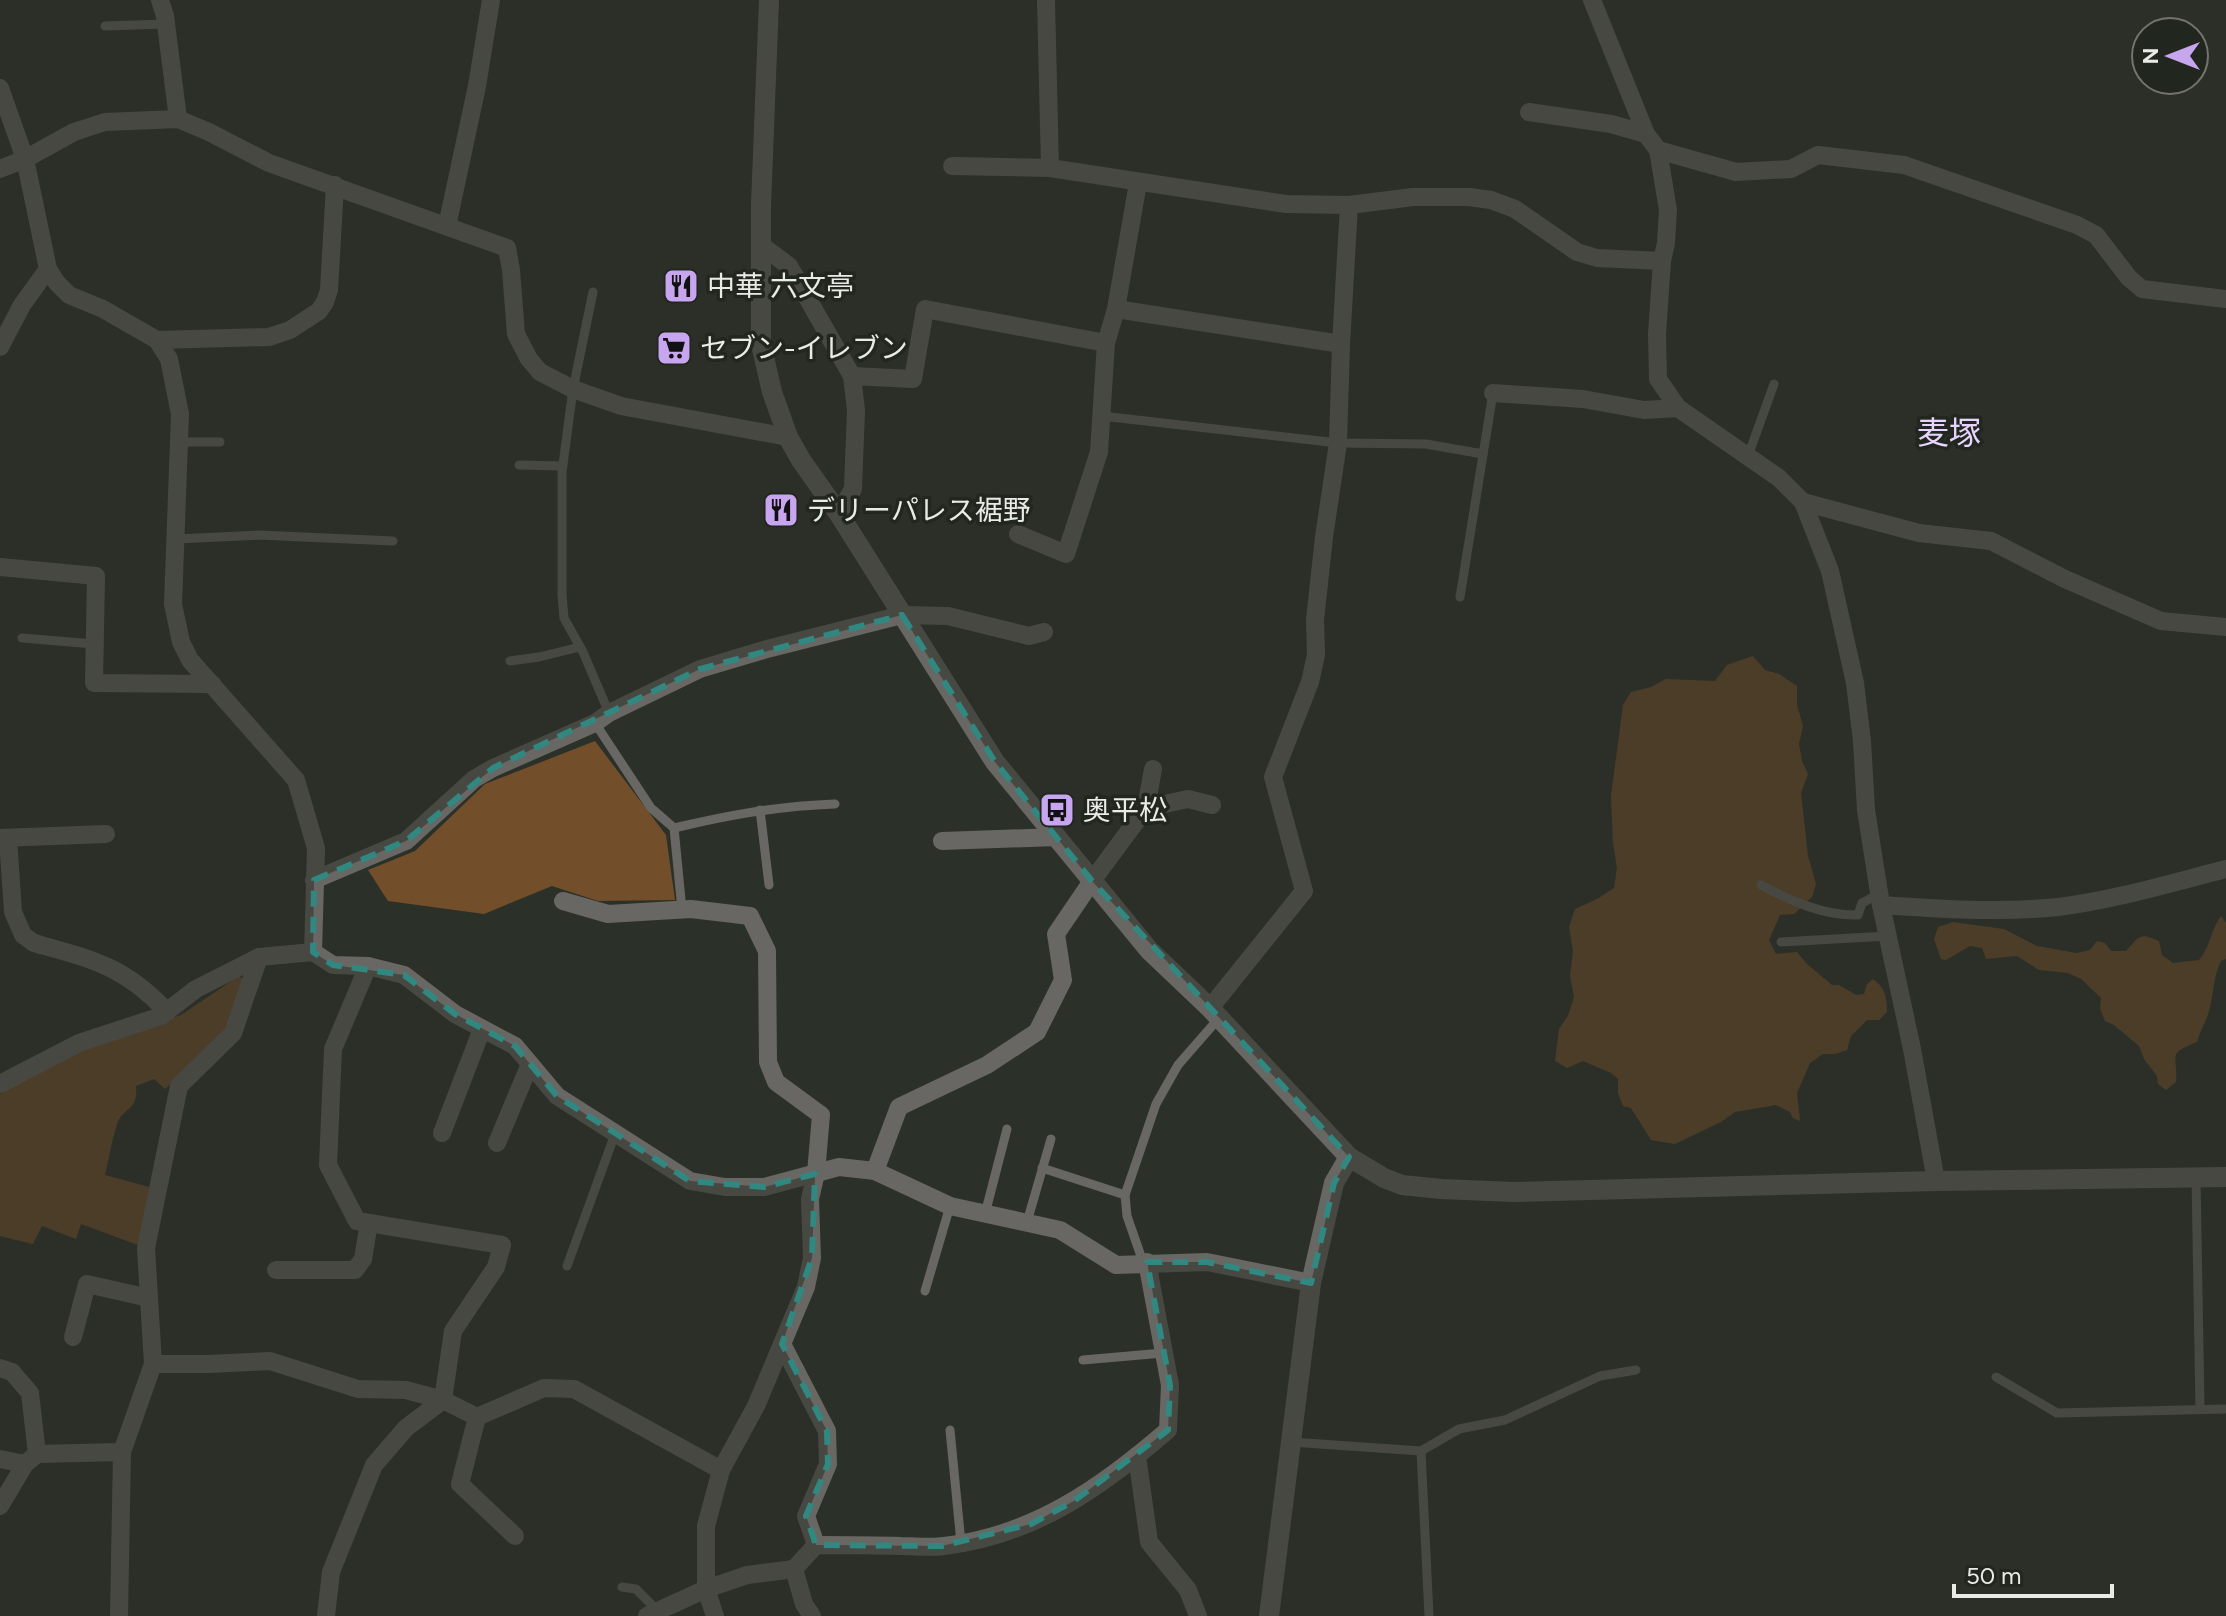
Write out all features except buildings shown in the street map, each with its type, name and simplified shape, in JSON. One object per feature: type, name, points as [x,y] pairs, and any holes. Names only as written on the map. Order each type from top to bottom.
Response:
[{"type":"street","points":[[160,0],[178,119]]},
{"type":"street","points":[[447,226],[477,86],[491,0]]},
{"type":"street","points":[[769,0],[761,344],[772,392],[788,437],[995,762],[1149,950],[1214,1013],[1349,1157],[1402,1185],[1514,1192],[2226,1177]]},
{"type":"street","points":[[1046,0],[1050,168]]},
{"type":"street","points":[[1592,0],[1646,134],[1658,150],[1668,210],[1657,334],[1658,379],[1678,408],[1779,478],[1803,502],[1830,571],[1855,683],[1866,810],[1880,899],[1936,1181]]},
{"type":"street","points":[[0,88],[25,159],[48,269],[69,295],[103,309],[157,340],[169,359],[180,414],[173,604],[181,642],[190,660],[296,780],[316,848],[313,952]]},
{"type":"street","points":[[1529,112],[1611,124],[1646,134]]},
{"type":"street","points":[[0,169],[74,132],[105,122],[178,119],[269,163],[507,248],[516,334],[540,372],[573,389],[621,406],[788,437]]},
{"type":"street","points":[[1658,150],[1736,172],[1791,169],[1818,155],[1904,165],[2077,225],[2096,235],[2129,278],[2142,289],[2226,299]]},
{"type":"street","points":[[952,166],[1050,168],[1286,204],[1349,205],[1413,197],[1469,197],[1491,200],[1515,209],[1577,252],[1597,258],[1662,261]]},
{"type":"street","points":[[1018,534],[1066,554],[1099,452],[1106,343],[1116,309],[1138,183]]},
{"type":"street","points":[[157,340],[269,337],[290,330],[319,311],[329,290],[335,185]]},
{"type":"street","points":[[1214,1013],[1304,891],[1273,777],[1310,682],[1316,655],[1315,620],[1338,443],[1349,205]]},
{"type":"street","points":[[761,245],[789,266],[852,376],[856,410],[853,489],[839,514]]},
{"type":"street","points":[[0,347],[22,305],[48,269]]},
{"type":"street","points":[[852,376],[913,379],[925,309],[1106,343]]},
{"type":"street","points":[[1116,309],[1341,344]]},
{"type":"street","points":[[1493,393],[1583,399],[1644,410],[1678,408]]},
{"type":"street","points":[[1803,502],[1919,533],[1991,541],[2065,579],[2161,621],[2226,627]]},
{"type":"street","points":[[0,567],[96,576],[94,683],[212,684]]},
{"type":"street","points":[[314,880],[406,841],[474,779],[493,768],[700,669],[902,615],[948,616],[1029,636],[1044,632]]},
{"type":"street","points":[[875,1171],[899,1107],[987,1065],[1037,1032],[1063,980],[1056,934],[1146,808],[1153,769]]},
{"type":"street","points":[[1146,808],[1188,799],[1212,805]]},
{"type":"street","points":[[106,834],[4,838],[13,912],[23,935],[34,943],[108,966],[150,993],[167,1012]]},
{"type":"street","points":[[942,841],[1056,837]]},
{"type":"street","points":[[1880,899],[1969,911],[2057,907],[2226,869]]},
{"type":"street","points":[[563,901],[608,914],[682,910],[750,916],[767,951],[768,1062],[776,1082],[821,1115],[816,1173],[810,1199],[812,1258],[806,1287],[756,1406],[721,1470],[706,1526],[706,1589],[715,1616]]},
{"type":"street","points":[[0,1084],[79,1043],[161,1016],[196,989],[259,957],[313,952],[333,965],[368,966],[404,975],[455,1014],[515,1046],[557,1096],[690,1181],[725,1187],[764,1187],[839,1167],[875,1171],[950,1206],[1060,1230],[1116,1265],[1207,1262],[1311,1283]]},
{"type":"street","points":[[119,1616],[122,1452],[153,1364],[146,1248],[179,1086],[233,1033],[259,957]]},
{"type":"street","points":[[326,1616],[331,1572],[374,1465],[406,1428],[443,1400],[453,1331],[496,1267],[502,1245],[357,1221],[328,1165],[333,1049],[368,966]]},
{"type":"street","points":[[442,1133],[482,1029]]},
{"type":"street","points":[[497,1143],[530,1064]]},
{"type":"street","points":[[1269,1616],[1311,1283],[1334,1183],[1349,1157]]},
{"type":"street","points":[[276,1270],[355,1270],[363,1259],[369,1223]]},
{"type":"street","points":[[652,1613],[747,1575],[794,1569],[816,1545],[942,1546],[961,1543],[1031,1524],[1074,1501],[1168,1430],[1170,1385],[1145,1262]]},
{"type":"street","points":[[73,1337],[87,1284],[149,1298]]},
{"type":"street","points":[[782,1344],[827,1431],[828,1464],[806,1516],[816,1545]]},
{"type":"street","points":[[153,1364],[270,1361],[358,1389],[406,1390],[443,1400],[477,1417],[544,1388],[574,1389],[721,1470]]},
{"type":"street","points":[[0,1368],[12,1372],[30,1393],[31,1459],[0,1506]]},
{"type":"street","points":[[477,1417],[460,1484],[515,1536]]},
{"type":"street","points":[[0,1459],[122,1452]]},
{"type":"street","points":[[1137,1456],[1149,1542],[1188,1590],[1198,1616]]},
{"type":"street","points":[[794,1569],[804,1604],[812,1616]]},
{"type":"lane","points":[[105,26],[166,24]]},
{"type":"lane","points":[[593,292],[573,389],[563,466],[564,618],[580,647],[602,718],[651,808],[674,828],[682,910]]},
{"type":"lane","points":[[1748,456],[1774,384]]},
{"type":"lane","points":[[1460,597],[1493,393]]},
{"type":"lane","points":[[1102,416],[1338,443],[1426,444],[1483,454]]},
{"type":"lane","points":[[179,442],[220,442]]},
{"type":"lane","points":[[519,465],[563,466]]},
{"type":"lane","points":[[176,539],[259,535],[393,541]]},
{"type":"lane","points":[[22,638],[94,644]]},
{"type":"lane","points":[[510,661],[580,647]]},
{"type":"lane","points":[[674,828],[760,810],[835,804]]},
{"type":"lane","points":[[760,810],[769,885]]},
{"type":"lane","points":[[1761,885],[1805,905],[1850,915],[1858,915],[1862,903],[1880,899]]},
{"type":"lane","points":[[1781,942],[1888,936]]},
{"type":"lane","points":[[1145,1262],[1127,1216],[1125,1195],[1156,1104],[1178,1065],[1214,1013]]},
{"type":"lane","points":[[985,1214],[1007,1129]]},
{"type":"lane","points":[[567,1266],[615,1134]]},
{"type":"lane","points":[[1027,1222],[1051,1139]]},
{"type":"lane","points":[[1042,1168],[1125,1195]]},
{"type":"lane","points":[[2196,1177],[2200,1409]]},
{"type":"lane","points":[[925,1291],[950,1206]]},
{"type":"lane","points":[[1083,1360],[1163,1353]]},
{"type":"lane","points":[[1291,1442],[1421,1451],[1459,1429],[1505,1420],[1600,1376],[1636,1370]]},
{"type":"lane","points":[[1996,1377],[2057,1413],[2226,1409]]},
{"type":"lane","points":[[950,1430],[961,1543]]},
{"type":"lane","points":[[1421,1451],[1429,1616]]},
{"type":"lane","points":[[622,1587],[636,1589],[652,1613]]},
{"type":"highlighted area","points":[[902,615],[995,762],[1092,881],[1349,1157],[1334,1183],[1311,1283],[1207,1262],[1147,1262],[1170,1385],[1168,1430],[1074,1501],[1031,1524],[942,1546],[816,1545],[806,1516],[828,1464],[827,1431],[782,1344],[812,1258],[815,1174],[764,1187],[690,1181],[557,1096],[515,1046],[455,1014],[404,975],[333,965],[313,952],[314,880],[406,841],[493,768],[700,669]]},
{"type":"shaded area","points":[[1753,656],[1765,670],[1779,674],[1797,686],[1797,705],[1803,726],[1799,744],[1808,774],[1801,793],[1808,856],[1816,884],[1812,897],[1794,914],[1780,915],[1769,940],[1776,954],[1797,952],[1832,985],[1839,985],[1856,995],[1864,994],[1867,984],[1873,979],[1884,993],[1887,1012],[1879,1020],[1867,1020],[1851,1036],[1847,1050],[1823,1054],[1810,1063],[1797,1093],[1800,1121],[1776,1105],[1735,1112],[1675,1144],[1651,1140],[1631,1108],[1623,1106],[1618,1093],[1618,1079],[1611,1073],[1583,1061],[1567,1068],[1555,1061],[1559,1029],[1568,1016],[1574,997],[1570,976],[1573,951],[1569,927],[1575,909],[1614,888],[1617,868],[1611,796],[1623,705],[1631,692],[1666,679],[1715,681],[1727,665]]},
{"type":"shaded area","points":[[595,741],[666,835],[675,900],[598,901],[552,886],[484,914],[388,901],[368,870],[415,851],[485,784]]},
{"type":"shaded area","points":[[2221,916],[2226,923],[2226,959],[2218,967],[2209,1011],[2197,1042],[2177,1053],[2176,1082],[2166,1090],[2158,1084],[2157,1076],[2144,1059],[2139,1046],[2105,1021],[2100,1009],[2101,998],[2081,979],[2068,973],[2039,970],[2017,956],[1986,959],[1982,948],[1970,946],[1946,960],[1941,959],[1934,939],[1938,927],[1953,922],[2004,929],[2037,946],[2076,953],[2090,950],[2097,941],[2105,943],[2111,951],[2126,951],[2143,936],[2159,941],[2162,955],[2173,963],[2199,960]]},
{"type":"shaded area","points":[[239,976],[243,979],[223,1035],[165,1089],[154,1079],[136,1086],[135,1101],[117,1124],[105,1175],[153,1188],[138,1245],[81,1224],[76,1239],[42,1226],[33,1244],[0,1236],[0,1094],[84,1048],[181,1015]]},
{"type":"place","name":"中華 六文亭","points":[[681,286]]},
{"type":"place","name":"セブン-イレブン","points":[[674,348]]},
{"type":"place","name":"デリーパレス裾野","points":[[781,510]]},
{"type":"place","name":"奥平松","points":[[1057,810]]},
{"type":"district","name":"麦塚","points":[[1949,433]]}]
